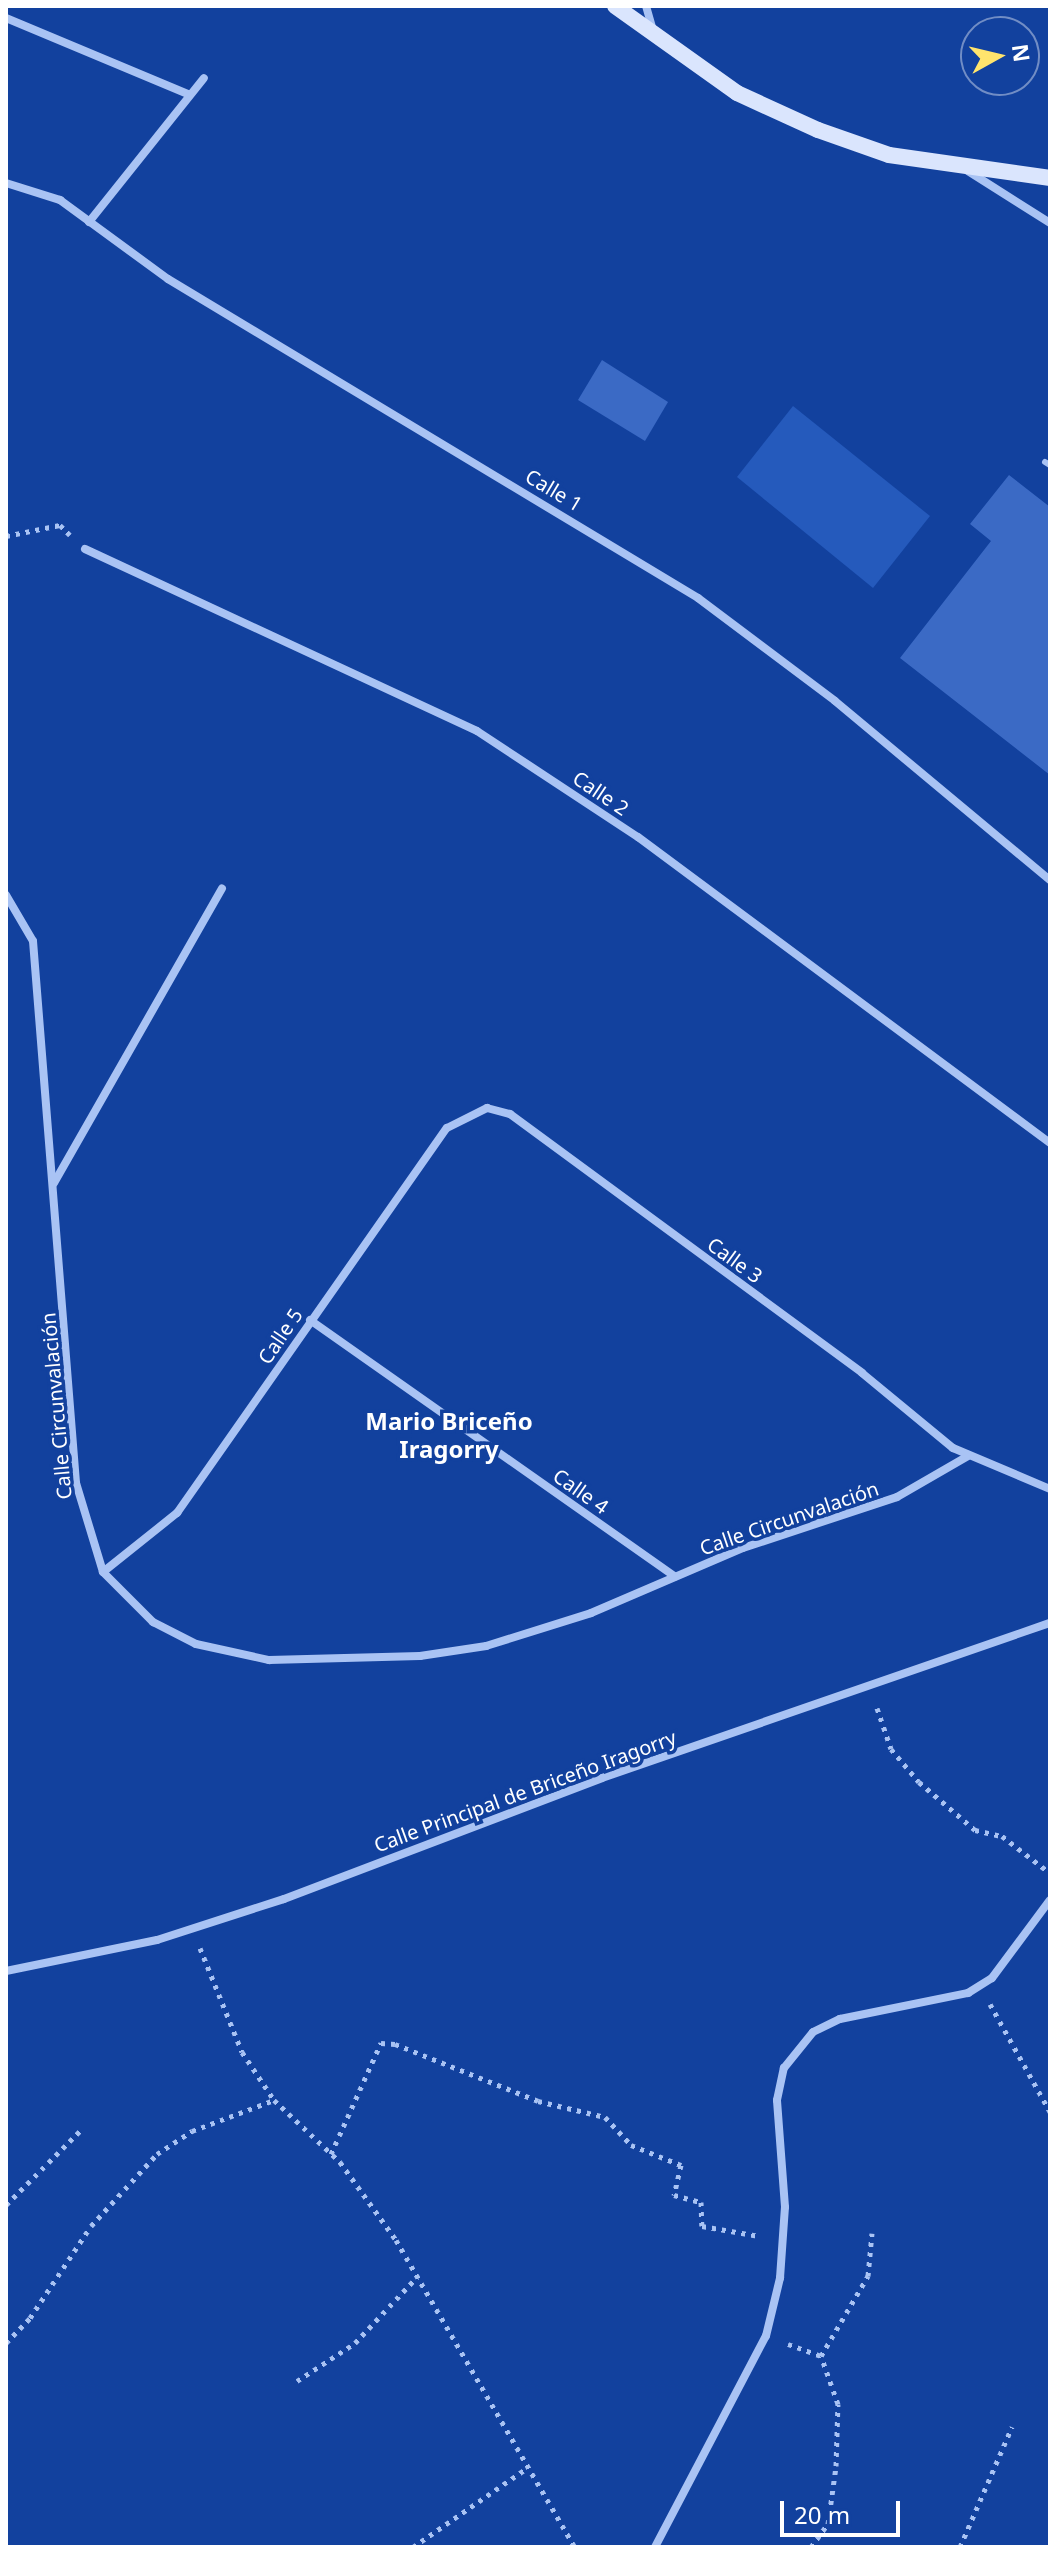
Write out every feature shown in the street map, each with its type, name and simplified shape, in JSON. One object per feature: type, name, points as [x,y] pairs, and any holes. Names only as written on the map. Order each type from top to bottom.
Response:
[{"type":"main road","points":[[615,6],[655,39],[737,93],[818,130],[889,155],[1050,178]]},
{"type":"street","points":[[646,6],[655,39]]},
{"type":"street","points":[[6,18],[190,95]]},
{"type":"street","points":[[89,222],[204,78]]},
{"type":"street","points":[[964,168],[1050,223]]},
{"type":"street","name":"Calle 1","points":[[6,183],[60,200],[168,279],[698,598],[835,701],[1050,880]]},
{"type":"street","name":"Calle 2","points":[[85,549],[477,731],[638,837],[1050,1143]]},
{"type":"street","points":[[54,1184],[222,888]]},
{"type":"street","name":"Calle Circunvalación","points":[[6,895],[33,941],[76,1483],[103,1572],[153,1622],[196,1644],[269,1660],[322,1662],[486,1646],[591,1613],[675,1577],[897,1497],[968,1456]]},
{"type":"street","name":"Calle 5","points":[[103,1572],[177,1513],[447,1128],[474,1110]]},
{"type":"street","name":"Calle 3","points":[[474,1110],[510,1114],[968,1456]]},
{"type":"street","name":"Calle 4","points":[[310,1320],[675,1577]]},
{"type":"street","points":[[968,1456],[1050,1489]]},
{"type":"street","name":"Calle Principal de Briceño Iragorry","points":[[6,1971],[192,1929],[869,1685],[1050,1623]]},
{"type":"street","points":[[655,2547],[766,2336],[783,2240],[777,2100],[784,2068],[813,2032],[840,2019],[947,2000],[981,1985],[1050,1900]]},
{"type":"path","points":[[6,536],[60,525],[85,549]]},
{"type":"path","points":[[869,1685],[891,1749],[919,1782],[975,1830],[1002,1836],[1050,1873]]},
{"type":"path","points":[[192,1929],[242,2052],[274,2100],[331,2154],[417,2277],[575,2547]]},
{"type":"path","points":[[981,1985],[1050,2112]]},
{"type":"path","points":[[331,2154],[381,2043],[395,2044],[538,2101],[605,2117],[631,2145],[681,2165],[674,2195],[701,2202],[702,2226],[783,2240]]},
{"type":"path","points":[[6,2343],[30,2318],[91,2226],[157,2154],[192,2131],[274,2100]]},
{"type":"path","points":[[6,2205],[82,2129]]},
{"type":"path","points":[[811,2547],[828,2524],[836,2466],[838,2404],[821,2356],[868,2276],[872,2233]]},
{"type":"path","points":[[297,2381],[355,2343],[417,2277]]},
{"type":"path","points":[[766,2336],[821,2356]]},
{"type":"path","points":[[963,2545],[1012,2427]]},
{"type":"path","points":[[413,2547],[527,2468]]},
{"type":"shaded area","points":[[793,406],[930,516],[873,588],[737,477]]},
{"type":"building","points":[[602,360],[668,402],[645,441],[578,400]]},
{"type":"building","points":[[1009,475],[1050,507],[1050,775],[900,658],[991,541],[970,524]]},
{"type":"district","name":"Mario Briceño Iragorry","points":[[449,1435]]}]
